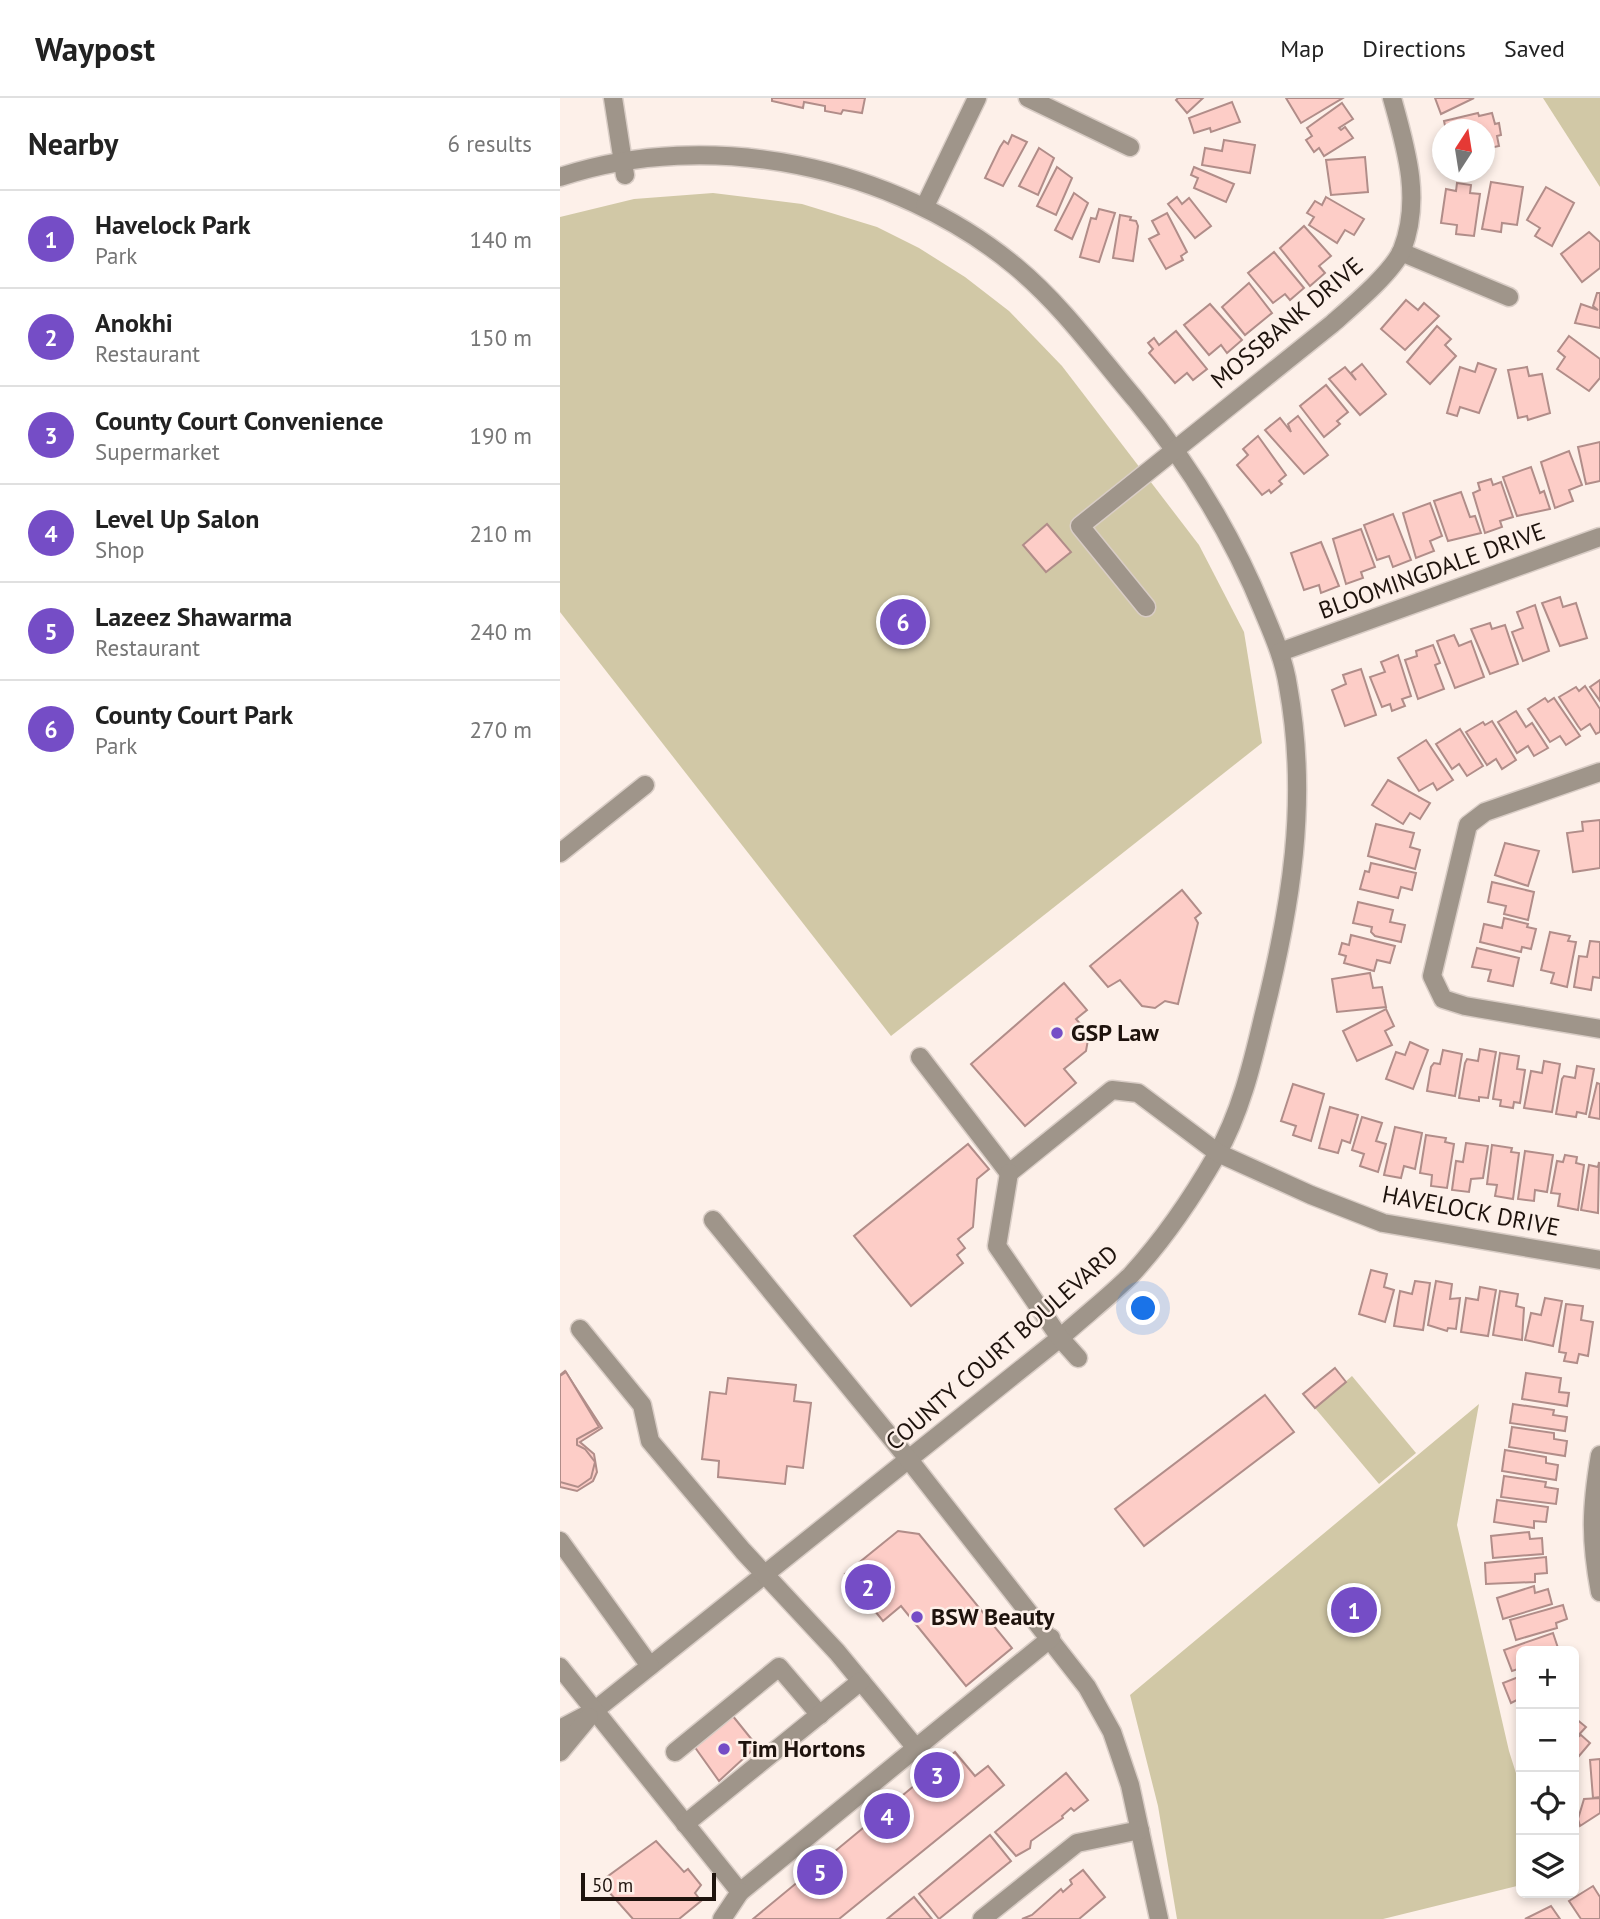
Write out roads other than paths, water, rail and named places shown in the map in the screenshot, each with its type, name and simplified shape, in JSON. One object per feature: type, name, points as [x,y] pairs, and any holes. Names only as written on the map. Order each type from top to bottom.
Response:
[{"type":"street","points":[[613,98],[624,168]]},
{"type":"street","points":[[925,206],[977,98]]},
{"type":"street","points":[[1028,98],[1130,147]]},
{"type":"street","name":"MOSSBANK DRIVE","points":[[1146,607],[1080,526],[1332,324],[1364,295],[1401,252],[1412,203],[1409,159],[1392,98]]},
{"type":"street","name":"COUNTY COURT BOULEVARD","points":[[560,177],[699,157],[755,159],[851,178],[925,206],[1014,265],[1068,316],[1175,448],[1241,555],[1280,652],[1296,737],[1298,804],[1294,876],[1248,1079],[1218,1153],[1178,1217],[1130,1276],[1060,1338],[910,1461],[594,1711],[560,1729]]},
{"type":"street","points":[[1401,252],[1509,298]]},
{"type":"street","name":"BLOOMINGDALE DRIVE","points":[[1280,652],[1600,537]]},
{"type":"street","points":[[1600,772],[1485,812],[1468,825],[1432,976],[1443,999],[1465,1006],[1600,1029]]},
{"type":"street","points":[[560,853],[645,785]]},
{"type":"street","points":[[920,1057],[1009,1173],[997,1246],[1060,1338],[1078,1358]]},
{"type":"street","name":"HAVELOCK DRIVE","points":[[1009,1173],[1112,1090],[1138,1093],[1218,1153],[1311,1195],[1383,1223],[1600,1261]]},
{"type":"street","points":[[713,1220],[910,1461],[1087,1687],[1112,1732],[1130,1785],[1159,1919]]},
{"type":"street","points":[[580,1329],[642,1405],[650,1441],[765,1575],[861,1681],[916,1748]]},
{"type":"street","points":[[1600,1455],[1594,1492],[1591,1544],[1600,1592]]},
{"type":"street","points":[[560,1541],[650,1666]]},
{"type":"street","points":[[722,1919],[740,1892],[1051,1639]]},
{"type":"street","points":[[560,1667],[740,1892]]},
{"type":"street","points":[[675,1752],[779,1667],[820,1715]]},
{"type":"street","points":[[685,1825],[861,1681]]},
{"type":"street","name":"COUNTY COURT BOULEVARD","points":[[560,1752],[594,1711]]},
{"type":"street","points":[[982,1919],[1077,1843],[1140,1830]]},
{"type":"place","name":"County Court Park","points":[[903,622]]},
{"type":"place","name":"GSP Law","points":[[1057,1033]]},
{"type":"place","name":"Anokhi","points":[[868,1587]]},
{"type":"place","name":"Havelock Park","points":[[1354,1610]]},
{"type":"place","name":"BSW Beauty","points":[[917,1617]]},
{"type":"place","name":"Tim Hortons","points":[[724,1749]]},
{"type":"place","name":"County Court Convenience","points":[[937,1775]]},
{"type":"place","name":"Level Up Salon","points":[[887,1816]]},
{"type":"place","name":"Lazeez Shawarma","points":[[820,1872]]}]
